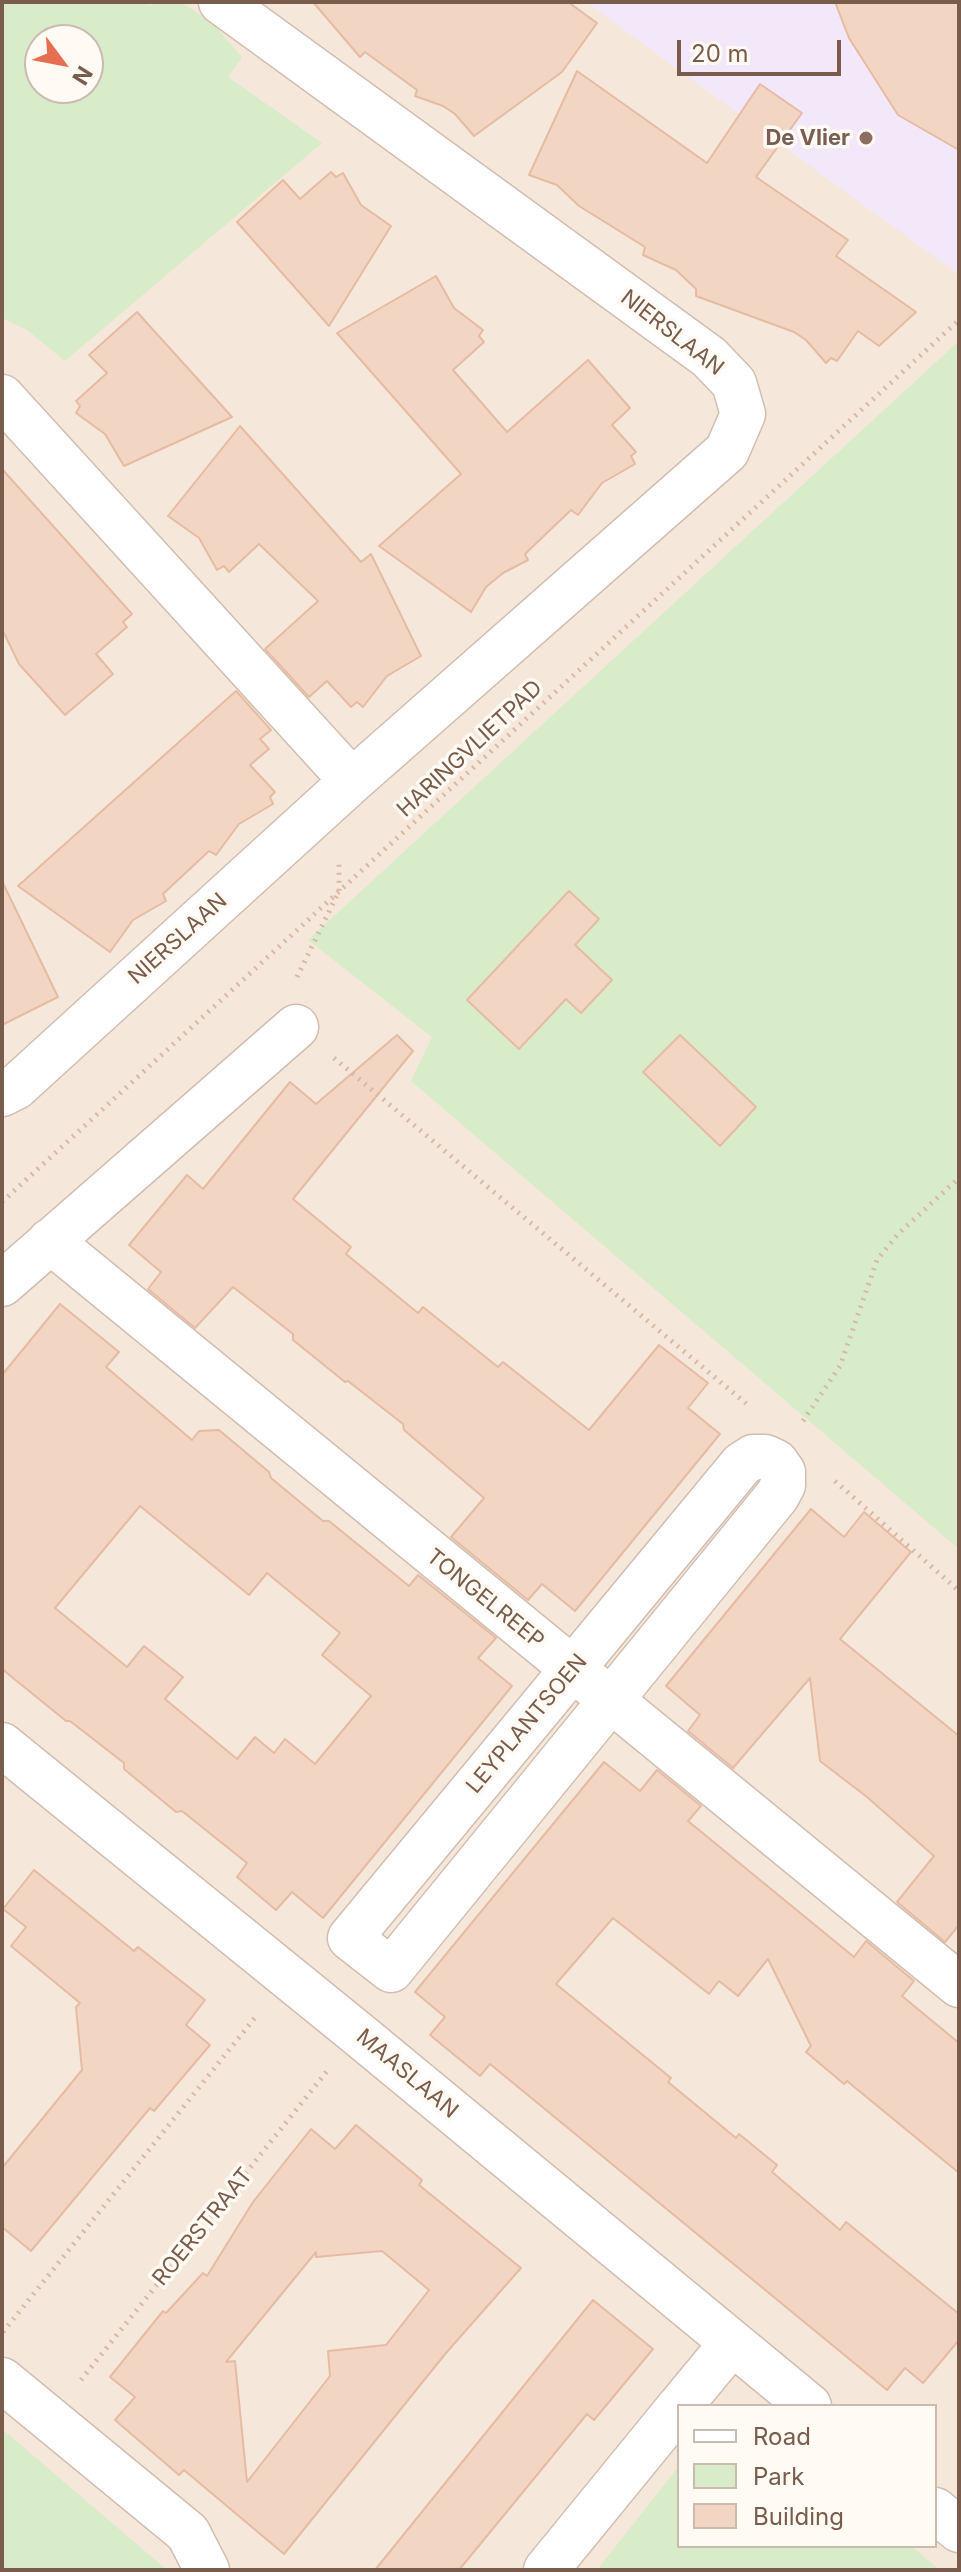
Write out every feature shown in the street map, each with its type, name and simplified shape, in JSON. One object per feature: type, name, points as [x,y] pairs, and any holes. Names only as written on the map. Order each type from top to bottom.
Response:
[{"type":"street","name":"NIERSLAAN","points":[[2,1094],[16,1087],[340,791],[727,451],[743,414],[734,383],[709,357],[224,3]]},
{"type":"street","points":[[2,397],[340,791]]},
{"type":"street","points":[[2,1284],[296,1027]]},
{"type":"street","name":"TONGELREEP","points":[[50,1241],[959,1985]]},
{"type":"street","name":"LEYPLANTSOEN","points":[[753,1457],[765,1457],[776,1462],[783,1472],[783,1485],[777,1496],[609,1700],[391,1970],[350,1938],[742,1464],[753,1457]]},
{"type":"street","name":"MAASLAAN","points":[[2,1745],[807,2404]]},
{"type":"street","points":[[682,2404],[732,2343]]},
{"type":"street","points":[[2,2380],[188,2533],[207,2570]]},
{"type":"street","points":[[546,2570],[677,2411]]},
{"type":"street","points":[[937,2512],[959,2530]]},
{"type":"path","name":"HARINGVLIETPAD","points":[[2,1202],[959,320]]},
{"type":"path","points":[[340,791],[339,891],[280,1012],[754,1410]]},
{"type":"path","points":[[798,1428],[840,1366],[877,1260],[898,1234],[959,1178]]},
{"type":"path","points":[[824,1470],[959,1591]]},
{"type":"path","points":[[2,2334],[288,1977]]},
{"type":"path","name":"ROERSTRAAT","points":[[49,2421],[357,2033]]},
{"type":"shaded area","points":[[2,2],[959,2],[959,2570],[2,2570]]},
{"type":"shaded area","name":"De Vlier","points":[[586,2],[959,2],[959,275]]},
{"type":"green space","points":[[2,2],[144,2],[150,6],[154,2],[180,2],[210,20],[242,57],[228,77],[322,143],[65,361],[27,330],[2,318]]},
{"type":"green space","points":[[959,341],[959,1549],[411,1081],[432,1037],[308,940]]},
{"type":"green space","points":[[2,2429],[167,2570],[2,2570]]},
{"type":"green space","points":[[677,2469],[677,2548],[913,2548],[940,2570],[597,2570]]},
{"type":"building","points":[[313,2],[568,2],[597,23],[562,72],[474,136],[455,114],[415,96],[417,90],[365,52],[360,57]]},
{"type":"building","points":[[835,2],[959,2],[959,150],[898,115],[849,38]]},
{"type":"building","points":[[577,71],[707,163],[760,84],[802,113],[756,177],[848,240],[836,256],[916,312],[879,346],[858,331],[837,361],[831,358],[826,363],[806,340],[794,332],[696,296],[696,289],[676,270],[643,255],[645,247],[579,206],[557,185],[529,175]]},
{"type":"building","points":[[331,172],[336,177],[343,173],[361,205],[391,226],[329,326],[237,222],[283,180],[300,199]]},
{"type":"building","points":[[436,276],[454,308],[483,330],[479,336],[484,342],[453,370],[507,432],[588,360],[630,408],[612,425],[636,452],[631,456],[635,464],[602,483],[578,515],[571,510],[525,554],[528,560],[503,573],[486,587],[471,612],[379,546],[461,474],[337,333]]},
{"type":"building","points":[[137,312],[232,417],[124,466],[105,434],[76,413],[80,406],[76,401],[107,373],[89,355]]},
{"type":"building","points":[[240,426],[361,562],[371,554],[421,656],[387,676],[363,707],[357,702],[351,707],[327,681],[309,697],[265,649],[318,601],[259,544],[229,572],[224,566],[217,570],[199,538],[168,516]]},
{"type":"building","points":[[2,469],[132,614],[123,622],[127,627],[96,654],[113,674],[65,715],[19,664],[2,629]]},
{"type":"building","points":[[236,691],[271,730],[260,739],[269,749],[250,765],[275,792],[270,797],[273,804],[239,824],[216,855],[209,851],[163,894],[166,901],[133,920],[110,952],[18,886]]},
{"type":"building","points":[[2,881],[58,997],[2,1025]]},
{"type":"building","points":[[569,891],[599,919],[575,945],[612,980],[581,1013],[566,999],[519,1049],[467,1000]]},
{"type":"building","points":[[397,1035],[413,1051],[293,1199],[351,1247],[346,1254],[418,1313],[423,1307],[498,1367],[503,1362],[589,1430],[659,1345],[708,1383],[688,1408],[720,1434],[575,1611],[542,1584],[528,1600],[451,1537],[484,1498],[404,1430],[403,1424],[348,1381],[345,1382],[293,1340],[293,1334],[233,1287],[195,1328],[148,1289],[161,1272],[129,1245],[187,1175],[203,1189],[290,1082],[316,1104]]},
{"type":"building","points":[[680,1035],[756,1107],[720,1146],[643,1072]]},
{"type":"building","points":[[60,1304],[119,1352],[106,1367],[192,1440],[199,1431],[219,1430],[323,1521],[329,1521],[409,1586],[418,1575],[496,1638],[478,1658],[512,1686],[323,1918],[292,1892],[276,1910],[237,1877],[247,1863],[182,1811],[176,1812],[124,1769],[124,1763],[2,1669],[2,1375]],"holes":[[[140,1506],[249,1595],[267,1573],[340,1633],[322,1655],[371,1696],[315,1764],[285,1739],[274,1753],[255,1737],[237,1759],[165,1699],[183,1677],[144,1646],[127,1667],[55,1608]]]},
{"type":"building","points":[[811,1509],[844,1537],[864,1512],[911,1552],[840,1639],[959,1736],[959,1925],[945,1942],[897,1902],[934,1856],[867,1797],[820,1761],[810,1678],[733,1768],[688,1731],[700,1715],[666,1686]]},
{"type":"building","points":[[604,1762],[640,1791],[657,1770],[701,1806],[688,1821],[854,1957],[866,1941],[914,1981],[902,1996],[959,2043],[959,2173],[847,2081],[844,2084],[806,2052],[811,2046],[768,1959],[738,1996],[719,1981],[709,1994],[613,1918],[556,1984],[671,2078],[668,2082],[736,2138],[739,2134],[777,2165],[772,2172],[840,2230],[846,2222],[959,2314],[959,2340],[923,2383],[905,2368],[887,2390],[490,2064],[480,2076],[430,2035],[445,2017],[415,1992]]},
{"type":"building","points":[[34,1870],[134,1951],[138,1947],[205,2000],[186,2025],[210,2045],[154,2111],[150,2108],[31,2251],[2,2227],[2,2168],[82,2070],[76,2007],[80,2003],[11,1946],[26,1927],[3,1909]]},
{"type":"building","points":[[356,2125],[422,2180],[419,2185],[521,2268],[446,2353],[284,2554],[184,2470],[179,2475],[115,2420],[135,2397],[110,2377],[163,2311],[166,2313],[203,2273],[207,2276],[253,2202],[311,2129],[335,2149]],"holes":[[[382,2251],[429,2290],[386,2345],[328,2351],[330,2376],[247,2482],[235,2361],[226,2362],[316,2252],[316,2257]]]},
{"type":"building","points":[[593,2300],[653,2349],[594,2420],[587,2414],[459,2570],[375,2570]]},
{"type":"place","name":"De Vlier","points":[[866,138]]}]
